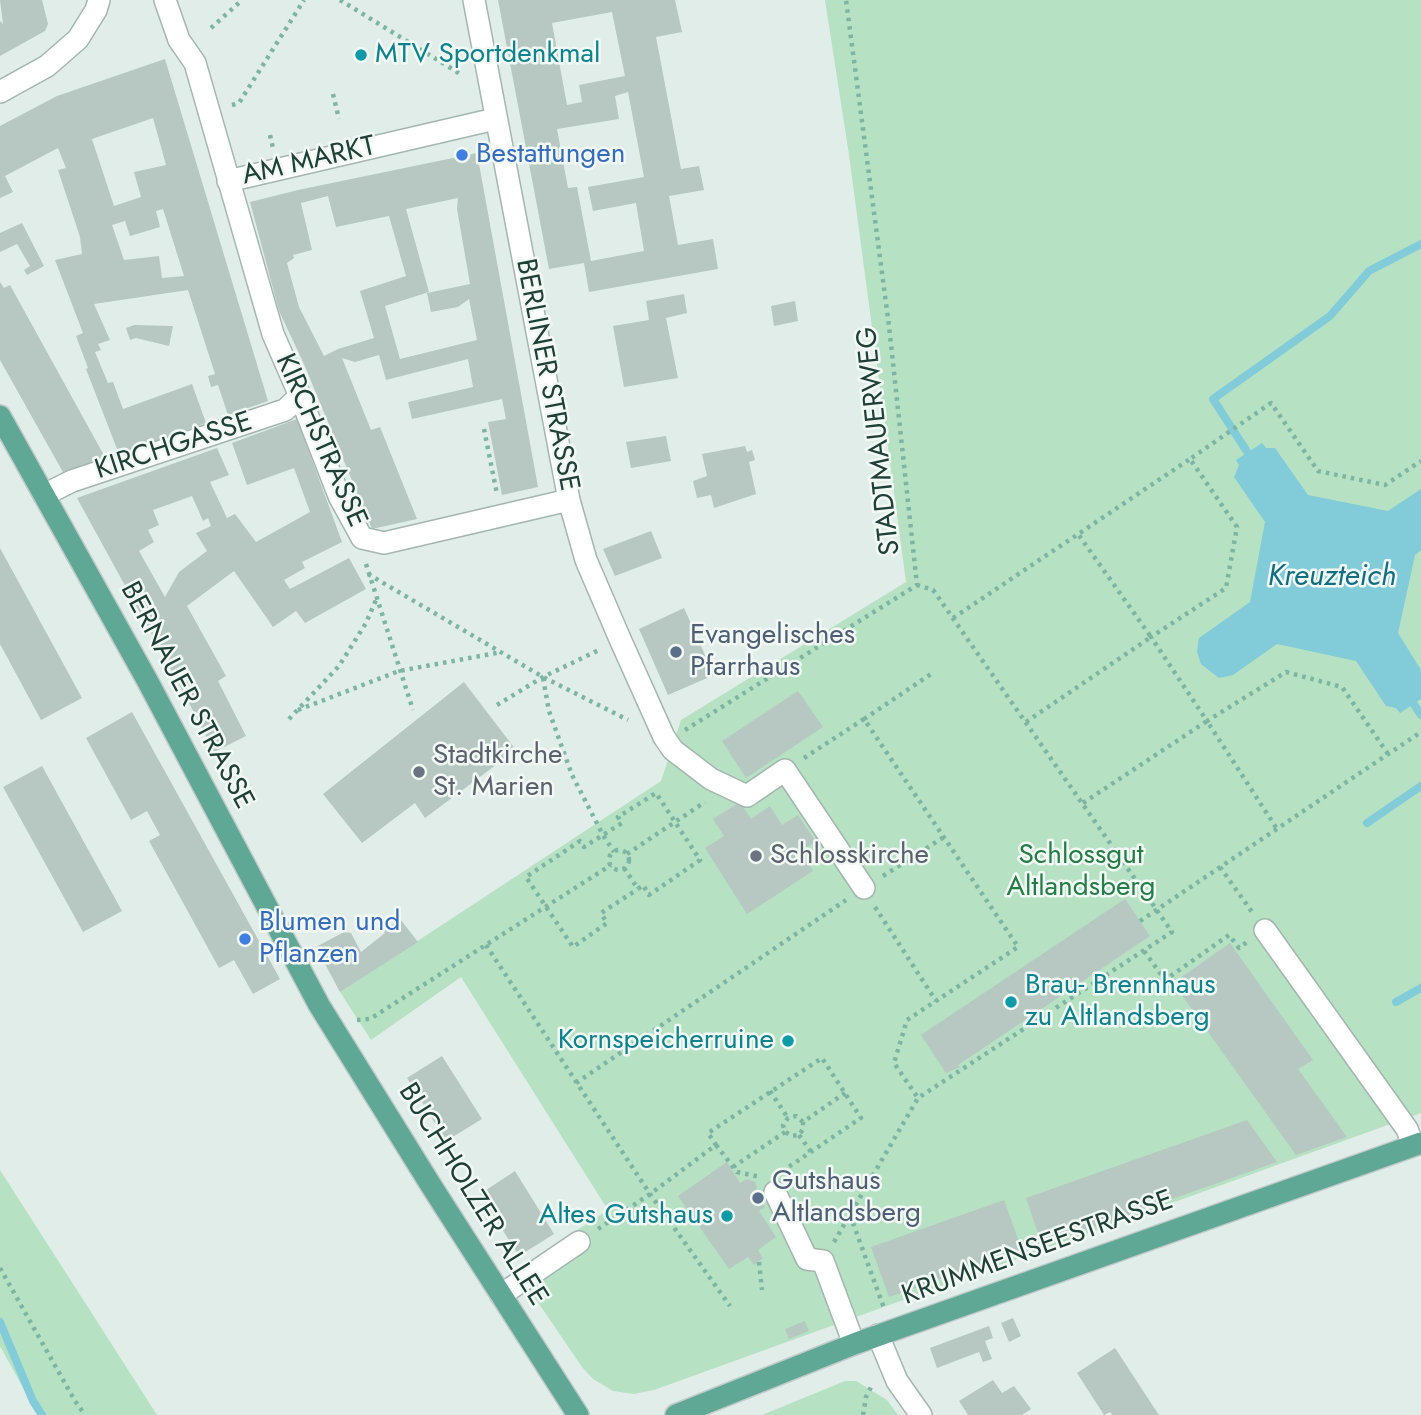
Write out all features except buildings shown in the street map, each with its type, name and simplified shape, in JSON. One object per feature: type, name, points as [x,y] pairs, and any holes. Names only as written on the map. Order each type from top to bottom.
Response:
[{"type":"main road","name":"BERNAUER STRASSE","points":[[0,416],[140,668],[319,1005]]},
{"type":"main road","name":"BUCHHOLZER ALLEE","points":[[319,1005],[578,1415]]},
{"type":"main road","name":"KRUMMENSEESTRASSE","points":[[676,1415],[878,1335],[1417,1144]]},
{"type":"street","name":"AM MARKT","points":[[165,0],[179,40],[195,63],[228,181],[495,119]]},
{"type":"street","name":"BERLINER STRASSE","points":[[474,0],[569,500],[586,560],[665,739]]},
{"type":"street","points":[[0,92],[47,66],[78,39],[96,3]]},
{"type":"street","name":"KIRCHSTRASSE","points":[[228,181],[273,334],[339,496],[362,538],[384,543],[569,500]]},
{"type":"street","name":"KIRCHGASSE","points":[[44,495],[72,481],[285,410],[300,396]]},
{"type":"street","points":[[665,739],[673,750],[711,779],[747,796],[785,770],[863,888]]},
{"type":"street","points":[[1265,930],[1417,1144]]},
{"type":"street","points":[[772,1186],[807,1259],[823,1261],[854,1344]]},
{"type":"street","points":[[501,1295],[579,1242]]},
{"type":"street","points":[[878,1335],[897,1381],[921,1415]]},
{"type":"path","points":[[211,28],[242,0]]},
{"type":"path","points":[[232,105],[239,103],[304,0]]},
{"type":"path","points":[[340,0],[462,75]]},
{"type":"path","name":"STADTMAUERWEG","points":[[665,739],[917,585],[891,340],[846,0]]},
{"type":"path","points":[[333,94],[339,119]]},
{"type":"path","points":[[953,618],[1271,403],[1318,471],[1385,485],[1421,461]]},
{"type":"path","points":[[484,429],[499,502]]},
{"type":"path","points":[[1026,722],[1226,588],[1237,527],[1189,459]]},
{"type":"path","points":[[1078,534],[1152,638],[1277,829]]},
{"type":"path","points":[[362,538],[368,574],[413,710]]},
{"type":"path","points":[[368,574],[543,677],[665,739]]},
{"type":"path","points":[[823,1261],[918,1098],[1172,932],[933,590],[917,585]]},
{"type":"path","points":[[289,719],[339,666],[376,600]]},
{"type":"path","points":[[497,705],[543,677],[620,639]]},
{"type":"path","points":[[298,710],[399,671],[503,652]]},
{"type":"path","points":[[785,770],[934,672]]},
{"type":"path","points":[[1083,803],[1286,672],[1342,687],[1388,754]]},
{"type":"path","points":[[543,677],[549,711],[572,775],[614,852]]},
{"type":"path","points":[[864,719],[1018,947],[907,1020],[894,1063],[918,1098]]},
{"type":"path","points":[[1140,922],[1421,732]]},
{"type":"path","points":[[656,793],[675,822],[700,860],[649,895],[643,885],[601,913],[607,923],[573,947],[526,877],[580,841],[584,847],[622,823],[618,817],[656,793]]},
{"type":"path","points":[[627,854],[694,809]]},
{"type":"path","points":[[576,1083],[943,836]]},
{"type":"path","points":[[622,850],[627,854],[629,862],[624,868],[619,870],[611,865],[610,859],[614,852],[622,850]]},
{"type":"path","points":[[353,1023],[359,1019],[370,1019],[611,865]]},
{"type":"path","points":[[1144,951],[1165,980],[1229,935],[1239,948],[1265,930],[1220,867]]},
{"type":"path","points":[[624,868],[638,889]]},
{"type":"path","points":[[863,888],[936,1000]]},
{"type":"path","points":[[486,945],[650,1194],[730,1306]]},
{"type":"path","points":[[822,1058],[845,1093],[862,1118],[811,1152],[772,1186],[751,1173],[737,1172],[708,1133],[822,1058]]},
{"type":"path","points":[[770,1091],[788,1118]]},
{"type":"path","points":[[803,1122],[845,1093]]},
{"type":"path","points":[[796,1116],[803,1122],[799,1135],[792,1136],[785,1132],[783,1125],[788,1118],[796,1116]]},
{"type":"path","points":[[733,1167],[785,1132]]},
{"type":"path","points":[[799,1135],[811,1152]]},
{"type":"path","points":[[579,1242],[716,1145]]},
{"type":"path","points":[[849,1214],[887,1316]]},
{"type":"path","points":[[759,1262],[762,1290]]},
{"type":"path","points":[[0,1268],[85,1415]]},
{"type":"path","points":[[863,1415],[866,1397],[874,1381]]},
{"type":"green space","name":"Schlossgut Altlandsberg","points":[[825,0],[1421,0],[1421,1113],[654,1390],[634,1394],[613,1391],[593,1379],[582,1367],[516,1270],[608,1210],[461,977],[371,1040],[340,992],[661,781],[681,720],[906,582],[849,155]]},
{"type":"green space","points":[[0,1170],[157,1415],[38,1415],[0,1346]]},
{"type":"green space","points":[[845,1381],[856,1381],[887,1400],[898,1415],[762,1415]]},
{"type":"water","name":"Kreuzteich","points":[[1262,443],[1266,448],[1275,448],[1308,495],[1388,511],[1421,489],[1421,550],[1415,555],[1398,633],[1421,670],[1421,699],[1400,713],[1396,708],[1386,706],[1356,661],[1277,644],[1233,675],[1219,678],[1201,664],[1197,652],[1199,638],[1250,602],[1265,522],[1234,477],[1239,465],[1236,460]]},
{"type":"waterway","points":[[1253,461],[1213,399],[1330,316],[1369,271],[1421,244]]},
{"type":"waterway","points":[[1409,697],[1421,715]]},
{"type":"waterway","points":[[1367,823],[1421,786]]},
{"type":"waterway","points":[[1396,1002],[1421,988]]},
{"type":"waterway","points":[[0,1322],[33,1401],[42,1415]]},
{"type":"place","name":"MTV Sportdenkmal","points":[[361,55]]},
{"type":"place","name":"Bestattungen","points":[[462,155]]},
{"type":"place","name":"Evangelisches Pfarrhaus","points":[[676,652]]},
{"type":"place","name":"Stadtkirche St. Marien","points":[[419,772]]},
{"type":"place","name":"Schlosskirche","points":[[756,856]]},
{"type":"place","name":"Blumen und Pflanzen","points":[[245,939]]},
{"type":"place","name":"Brau- Brennhaus zu Altlandsberg","points":[[1011,1002]]},
{"type":"place","name":"Kornspeicherruine","points":[[788,1041]]},
{"type":"place","name":"Gutshaus Altlandsberg","points":[[758,1198]]},
{"type":"place","name":"Altes Gutshaus","points":[[727,1216]]}]
